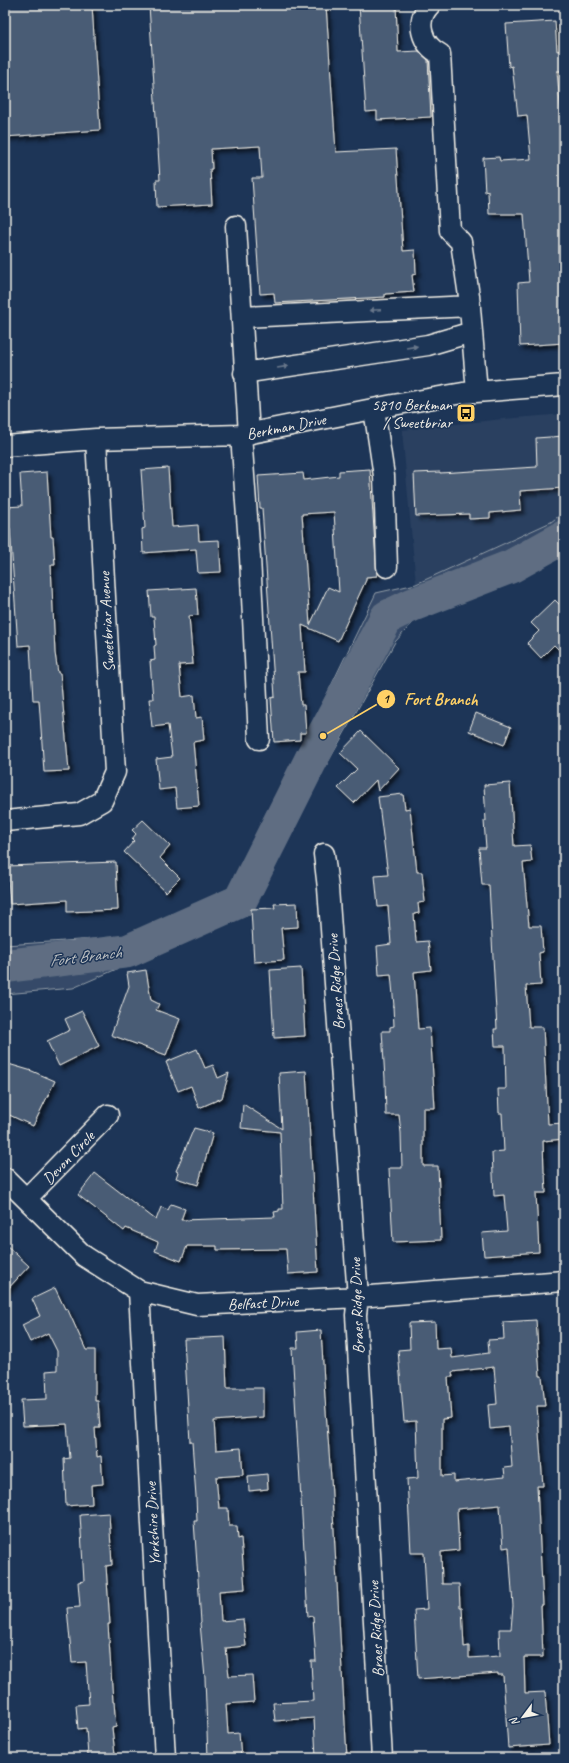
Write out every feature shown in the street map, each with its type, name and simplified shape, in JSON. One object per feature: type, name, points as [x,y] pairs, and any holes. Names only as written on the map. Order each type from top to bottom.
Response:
[{"type":"street","points":[[430,5],[421,20],[422,31],[425,42],[433,50],[440,54],[450,231],[461,242],[470,306],[477,392]]},
{"type":"street","points":[[236,226],[242,317],[245,434],[259,739]]},
{"type":"street","points":[[242,317],[470,306]]},
{"type":"street","points":[[244,373],[428,345],[472,332]]},
{"type":"street","name":"Berkman Drive","points":[[5,446],[96,440],[245,434],[374,409],[477,392],[564,386]]},
{"type":"street","points":[[374,409],[384,476],[388,566]]},
{"type":"street","name":"Sweetbriar Avenue","points":[[5,821],[79,814],[102,801],[115,772],[96,440]]},
{"type":"street","name":"Braes Ridge Drive","points":[[324,854],[329,896],[358,1297],[356,1315],[382,1758]]},
{"type":"street","name":"Devon Circle","points":[[27,1198],[108,1115]]},
{"type":"street","name":"Belfast Drive","points":[[5,1178],[27,1198],[84,1256],[139,1291],[197,1305],[358,1297],[564,1281]]},
{"type":"street","name":"Yorkshire Drive","points":[[139,1291],[165,1758]]},
{"type":"shaded area","points":[[564,414],[564,512],[551,522],[416,584],[402,430]]},
{"type":"shaded area","points":[[564,512],[564,552],[531,568],[424,610],[395,642],[262,881],[239,916],[73,988],[5,994],[5,945],[124,937],[234,886],[376,593],[416,584],[551,522]]},
{"type":"building","points":[[5,5],[92,5],[100,130],[5,137]]},
{"type":"building","points":[[149,5],[326,5],[336,152],[396,149],[403,251],[415,250],[416,274],[412,275],[414,292],[385,294],[385,297],[275,303],[274,293],[260,294],[252,178],[262,178],[260,146],[211,149],[212,169],[210,169],[212,204],[157,207],[156,180],[160,180]]},
{"type":"building","points":[[359,5],[396,5],[398,52],[419,51],[428,60],[431,117],[377,120],[377,111],[366,112]]},
{"type":"building","points":[[555,21],[557,51],[564,50],[564,71],[557,71],[564,146],[564,177],[561,177],[564,224],[564,343],[520,346],[518,283],[529,282],[524,214],[489,214],[488,191],[485,192],[483,158],[499,157],[500,161],[531,159],[527,115],[518,116],[512,66],[509,67],[506,24]]},
{"type":"building","points":[[564,436],[564,488],[520,491],[521,510],[490,513],[490,518],[469,519],[469,514],[416,516],[414,473],[440,473],[537,467],[536,438]]},
{"type":"building","points":[[168,468],[172,527],[198,525],[199,541],[219,540],[221,572],[198,573],[196,549],[143,553],[142,529],[145,528],[141,470]]},
{"type":"building","points":[[370,469],[377,576],[366,577],[366,580],[338,641],[302,625],[305,672],[298,672],[301,705],[304,705],[306,733],[300,733],[300,740],[274,742],[271,698],[275,697],[262,508],[260,508],[258,476],[303,473],[304,480],[339,476],[339,471]],"holes":[[[334,512],[339,592],[328,587],[310,625],[302,514]]]},
{"type":"building","points":[[47,472],[51,537],[53,537],[55,565],[51,565],[55,653],[58,673],[60,673],[69,771],[44,772],[39,700],[33,700],[30,645],[18,646],[10,528],[5,528],[5,507],[22,506],[20,474]]},
{"type":"building","points":[[196,588],[198,615],[189,616],[193,664],[179,665],[182,697],[194,695],[196,718],[202,717],[204,740],[193,742],[199,806],[177,808],[175,788],[159,790],[156,759],[172,757],[168,725],[152,727],[149,699],[153,699],[150,661],[155,660],[154,646],[156,645],[154,617],[151,617],[149,591]]},
{"type":"building","points":[[555,600],[564,609],[564,655],[554,645],[541,658],[527,643],[539,631],[531,623]]},
{"type":"building","points":[[476,713],[511,727],[504,745],[469,731]]},
{"type":"building","points":[[361,731],[399,768],[378,791],[376,780],[354,803],[338,788],[357,769],[340,753]]},
{"type":"building","points":[[510,783],[514,846],[530,845],[532,862],[523,863],[529,926],[541,926],[543,952],[539,953],[541,985],[526,986],[529,1027],[543,1027],[548,1124],[564,1123],[564,1139],[543,1141],[546,1193],[536,1193],[539,1252],[484,1256],[482,1233],[507,1231],[504,1195],[494,1196],[492,1152],[504,1151],[502,1113],[499,1113],[498,1089],[506,1089],[505,1046],[495,1046],[494,1029],[497,1029],[489,885],[482,885],[479,848],[486,848],[484,785]]},
{"type":"building","points":[[403,794],[405,809],[410,808],[417,872],[422,872],[425,902],[418,903],[419,913],[414,914],[416,942],[428,941],[431,970],[414,972],[418,1029],[430,1028],[435,1108],[423,1108],[423,1166],[438,1166],[441,1240],[393,1242],[389,1168],[402,1168],[401,1133],[399,1115],[386,1115],[382,1031],[390,1031],[390,1027],[394,1026],[394,1006],[391,974],[379,975],[377,946],[391,944],[388,906],[378,907],[375,876],[388,875],[378,797]]},
{"type":"building","points":[[143,820],[170,846],[160,858],[180,878],[166,892],[124,852],[134,841],[132,839],[136,834],[132,830]]},
{"type":"building","points":[[116,862],[118,910],[67,912],[67,900],[10,904],[7,866]]},
{"type":"building","points":[[297,903],[298,927],[281,928],[284,960],[254,962],[251,909],[275,908],[274,904]]},
{"type":"building","points":[[301,968],[305,1036],[274,1038],[270,970]]},
{"type":"building","points":[[146,970],[151,1000],[159,1004],[156,1010],[180,1019],[166,1055],[111,1035],[129,986],[127,973]]},
{"type":"building","points":[[82,1011],[99,1046],[59,1066],[47,1041],[70,1030],[65,1019]]},
{"type":"building","points":[[197,1049],[205,1068],[213,1065],[218,1078],[229,1073],[222,1098],[199,1108],[191,1086],[178,1091],[166,1062]]},
{"type":"building","points":[[5,1063],[32,1071],[55,1081],[33,1126],[5,1113]]},
{"type":"building","points":[[306,1071],[318,1272],[288,1274],[286,1249],[217,1250],[217,1246],[187,1246],[181,1261],[155,1251],[158,1242],[126,1228],[124,1231],[78,1195],[95,1173],[156,1220],[161,1207],[168,1210],[171,1204],[185,1209],[181,1220],[275,1217],[274,1212],[279,1211],[279,1209],[283,1209],[280,1132],[241,1128],[243,1104],[282,1129],[279,1073]]},
{"type":"building","points":[[194,1128],[213,1133],[198,1185],[176,1178],[178,1172],[176,1171]]},
{"type":"building","points":[[5,1244],[29,1266],[5,1292]]},
{"type":"building","points":[[55,1288],[65,1309],[67,1308],[86,1350],[95,1350],[95,1401],[98,1401],[100,1428],[95,1428],[97,1457],[101,1456],[103,1484],[91,1485],[92,1504],[66,1506],[64,1459],[70,1458],[67,1424],[23,1426],[21,1400],[47,1399],[46,1371],[57,1370],[57,1351],[48,1333],[30,1342],[22,1325],[40,1316],[32,1299]]},
{"type":"building","points":[[536,1320],[540,1376],[542,1376],[545,1406],[537,1406],[543,1486],[537,1486],[543,1605],[541,1605],[543,1657],[524,1657],[525,1693],[545,1692],[549,1745],[508,1748],[503,1675],[498,1675],[498,1673],[418,1679],[414,1610],[427,1609],[424,1553],[411,1553],[407,1479],[418,1478],[416,1421],[404,1422],[398,1350],[410,1349],[409,1323],[435,1322],[436,1349],[451,1348],[452,1358],[489,1353],[488,1340],[504,1339],[503,1322]],"holes":[[[494,1367],[497,1404],[488,1405],[490,1429],[509,1427],[512,1467],[504,1468],[505,1477],[454,1482],[454,1475],[442,1476],[442,1419],[451,1418],[448,1377],[453,1377],[452,1372]],[[500,1505],[503,1548],[509,1547],[513,1606],[511,1629],[499,1629],[500,1656],[469,1658],[469,1646],[464,1647],[459,1584],[442,1584],[441,1552],[459,1550],[457,1509]]]},
{"type":"building","points":[[321,1330],[347,1758],[316,1758],[314,1718],[275,1721],[273,1703],[313,1701],[311,1661],[316,1661],[313,1616],[308,1617],[292,1348],[298,1348],[297,1332]]},
{"type":"building","points":[[225,1337],[227,1388],[263,1388],[263,1417],[214,1421],[216,1450],[241,1448],[243,1475],[216,1477],[219,1508],[228,1508],[229,1526],[237,1526],[238,1539],[241,1538],[245,1589],[219,1591],[221,1621],[243,1619],[246,1646],[226,1648],[229,1676],[252,1675],[254,1702],[226,1704],[228,1734],[239,1733],[241,1758],[208,1758],[205,1678],[194,1521],[197,1521],[196,1496],[192,1442],[190,1442],[184,1339]]},
{"type":"building","points":[[267,1474],[268,1489],[249,1491],[248,1476]]},
{"type":"building","points":[[109,1513],[112,1565],[106,1566],[110,1624],[108,1624],[116,1727],[112,1728],[115,1754],[88,1756],[86,1728],[78,1729],[76,1705],[89,1704],[86,1662],[72,1663],[67,1608],[80,1607],[78,1582],[84,1581],[80,1515]]},
{"type":"waterway","name":"Fort Branch","points":[[5,966],[128,951],[240,901],[323,736],[387,617],[412,605],[512,566],[564,537]]},
{"type":"place","name":"5810 Berkman / Sweetbriar","points":[[466,413]]},
{"type":"place","name":"Fort Branch","points":[[323,736]]}]
